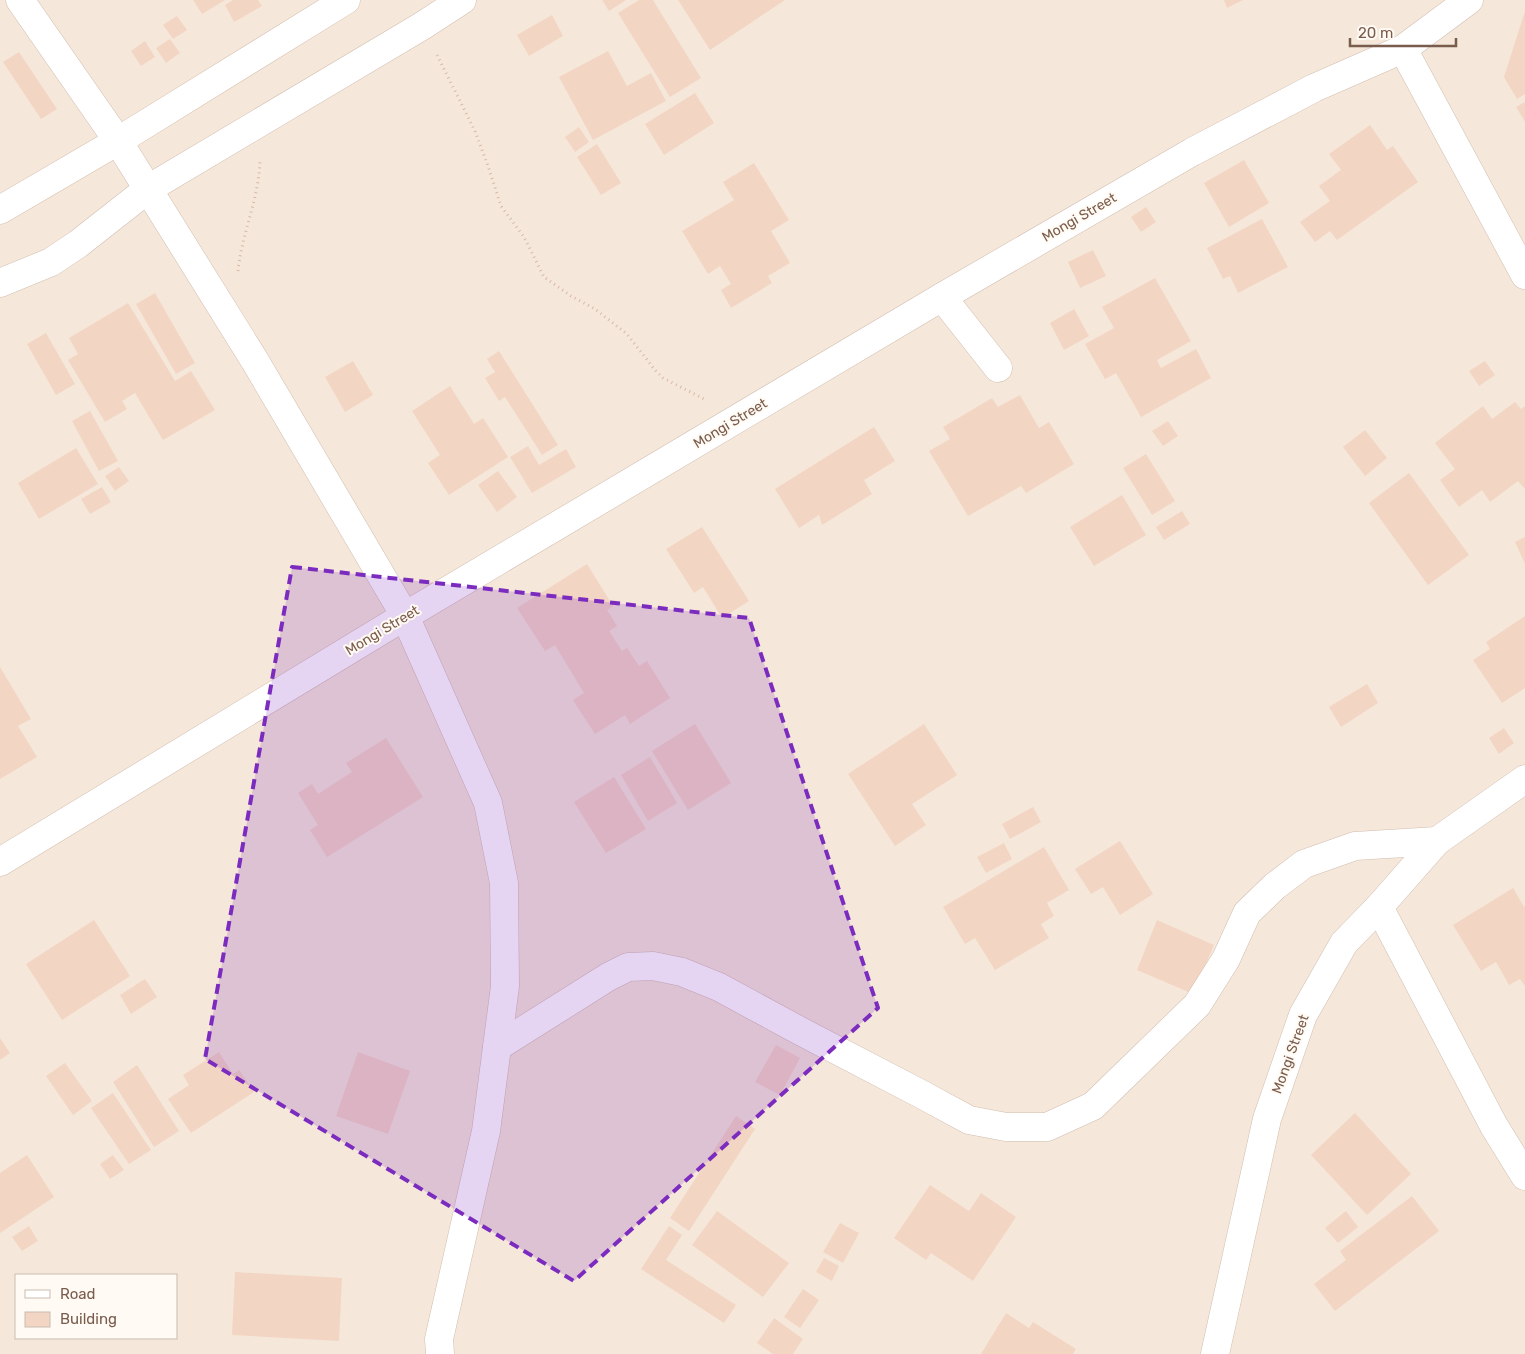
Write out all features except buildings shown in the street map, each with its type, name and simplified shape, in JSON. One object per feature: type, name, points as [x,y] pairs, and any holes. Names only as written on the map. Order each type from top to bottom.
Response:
[{"type":"street","points":[[20,0],[118,141],[229,318],[405,616],[488,804],[504,883],[505,986],[486,1131],[439,1339],[440,1354]]},
{"type":"street","points":[[0,210],[118,141],[346,0]]},
{"type":"street","points":[[0,282],[51,262],[78,244],[148,190],[422,26],[462,0]]},
{"type":"street","name":"Mongi Street","points":[[0,862],[405,616],[942,297],[1192,152],[1314,88],[1403,49],[1469,0]]},
{"type":"street","points":[[1403,49],[1525,275]]},
{"type":"street","points":[[942,297],[998,368]]},
{"type":"street","name":"Mongi Street","points":[[1215,1354],[1267,1120],[1303,1016],[1344,943],[1437,841],[1525,779]]},
{"type":"street","points":[[497,1047],[608,977],[628,967],[652,966],[682,972],[719,987],[969,1120],[1006,1126],[1047,1127],[1093,1106],[1197,1005],[1226,959],[1247,913],[1275,886],[1304,864],[1355,846],[1437,841]]},
{"type":"street","points":[[1378,907],[1494,1126],[1525,1176]]},
{"type":"path","points":[[422,26],[475,131],[501,206],[524,237],[544,277],[571,296],[595,309],[627,334],[663,378],[741,416]]},
{"type":"path","points":[[229,318],[237,290],[240,255],[260,172],[261,123]]},
{"type":"highlighted area","points":[[292,567],[749,618],[878,1008],[574,1281],[205,1059]]},
{"type":"shaded area","points":[[0,0],[1525,0],[1525,1354],[0,1354]]}]
